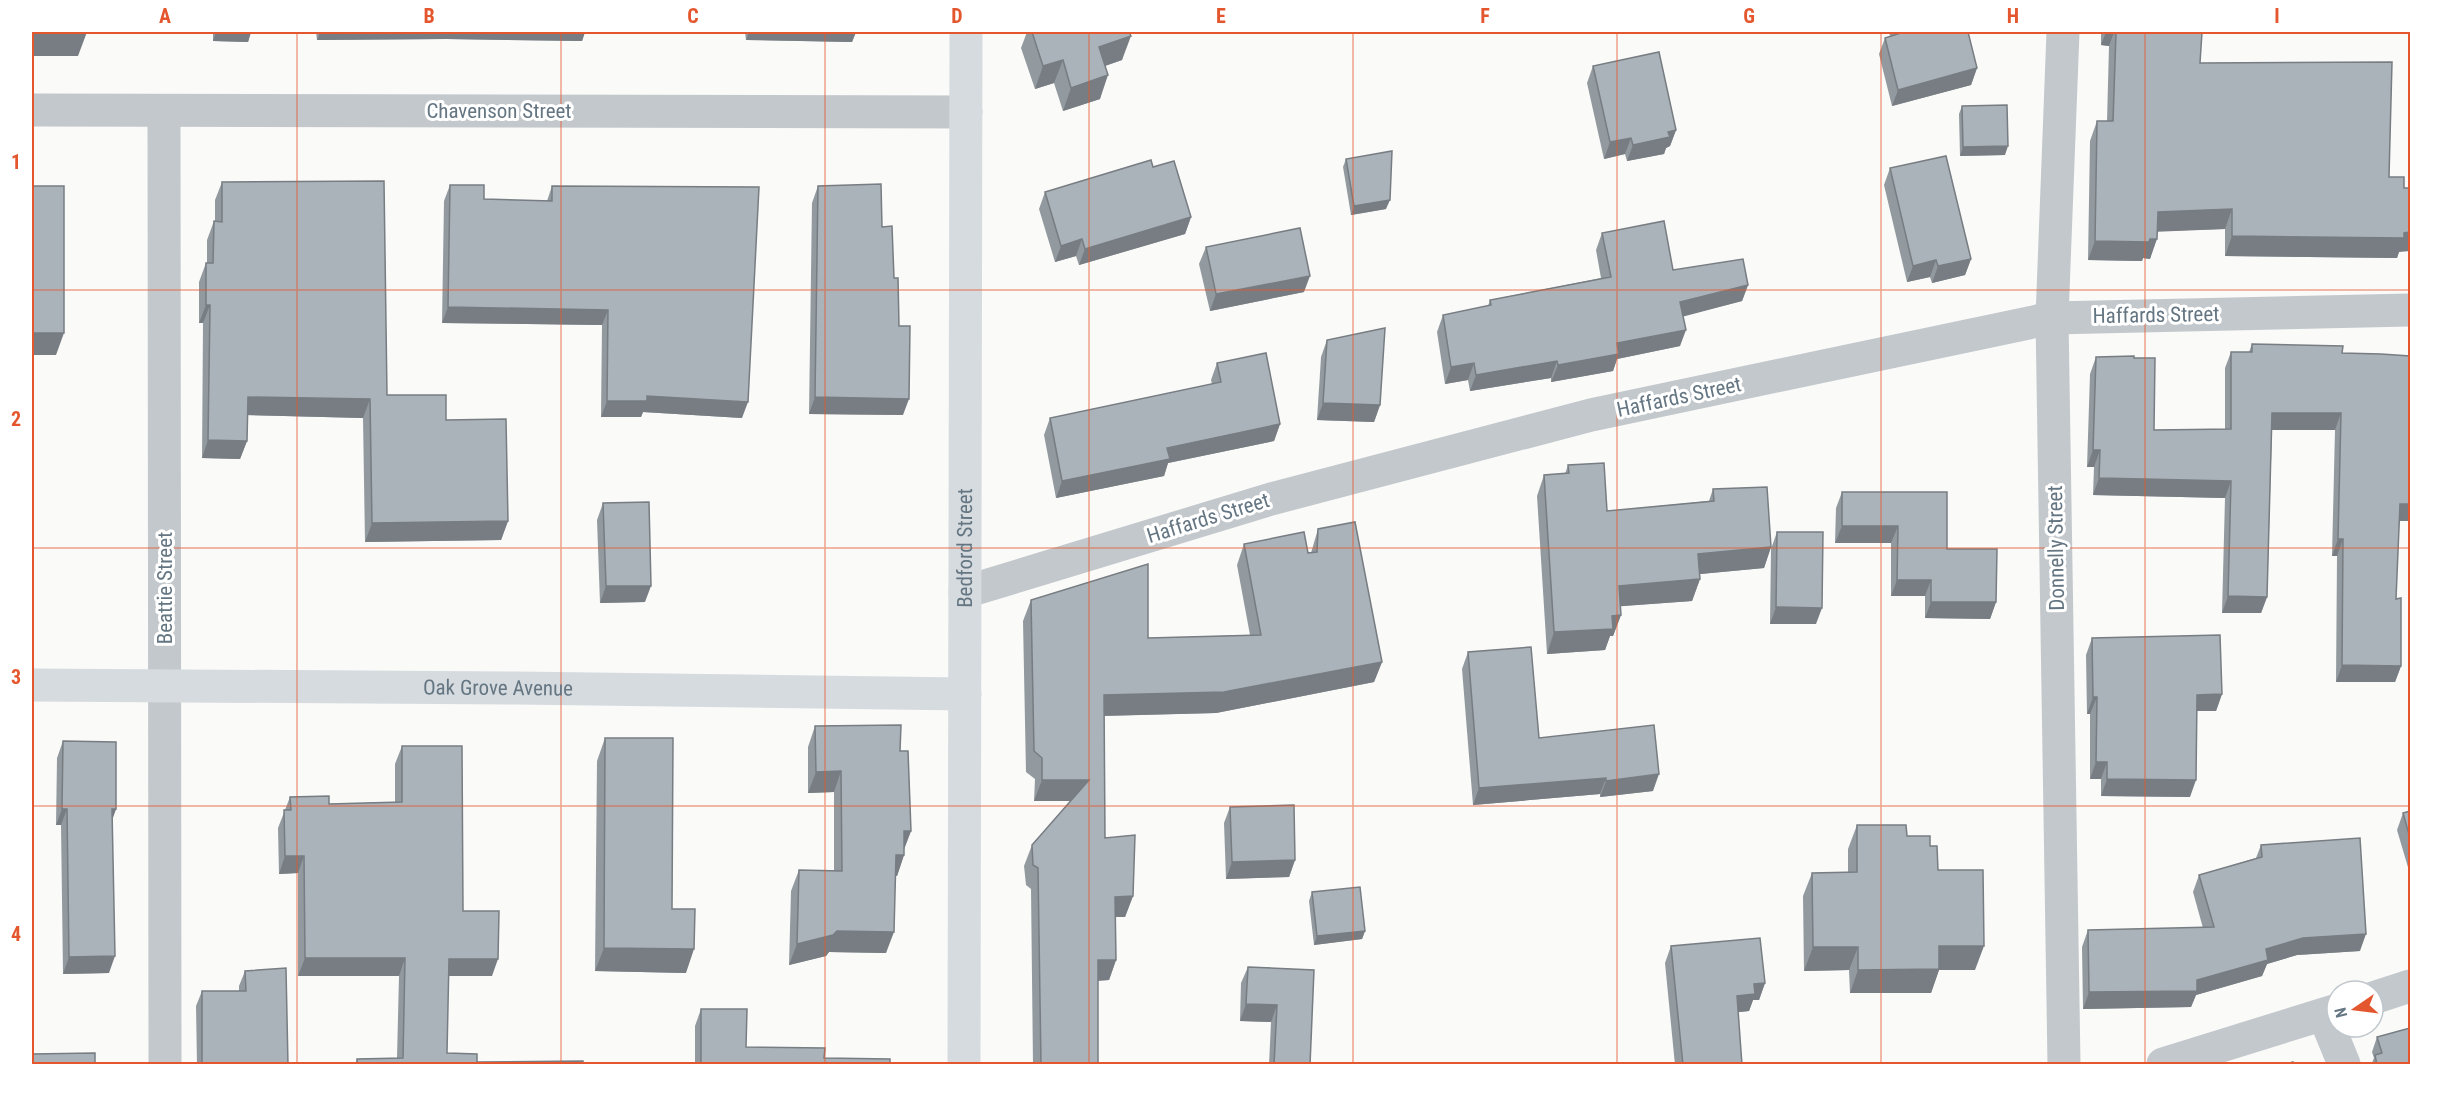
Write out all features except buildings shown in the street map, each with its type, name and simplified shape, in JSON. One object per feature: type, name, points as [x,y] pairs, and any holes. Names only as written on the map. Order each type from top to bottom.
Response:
[{"type":"main road","name":"Bedford Street","points":[[964,1065],[966,32]]},
{"type":"main road","name":"Oak Grove Avenue","points":[[32,686],[965,694]]},
{"type":"street","name":"Donnelly Street","points":[[2063,32],[2052,318],[2064,1065]]},
{"type":"street","name":"Chavenson Street","points":[[32,110],[966,112]]},
{"type":"street","name":"Beattie Street","points":[[164,111],[165,1065]]},
{"type":"street","name":"Haffards Street","points":[[965,592],[1271,499],[1591,415],[2052,318],[2410,310]]},
{"type":"street","points":[[2385,994],[2410,986]]},
{"type":"street","points":[[2163,1065],[2325,1014]]},
{"type":"street","points":[[2338,1039],[2344,1065]]}]
